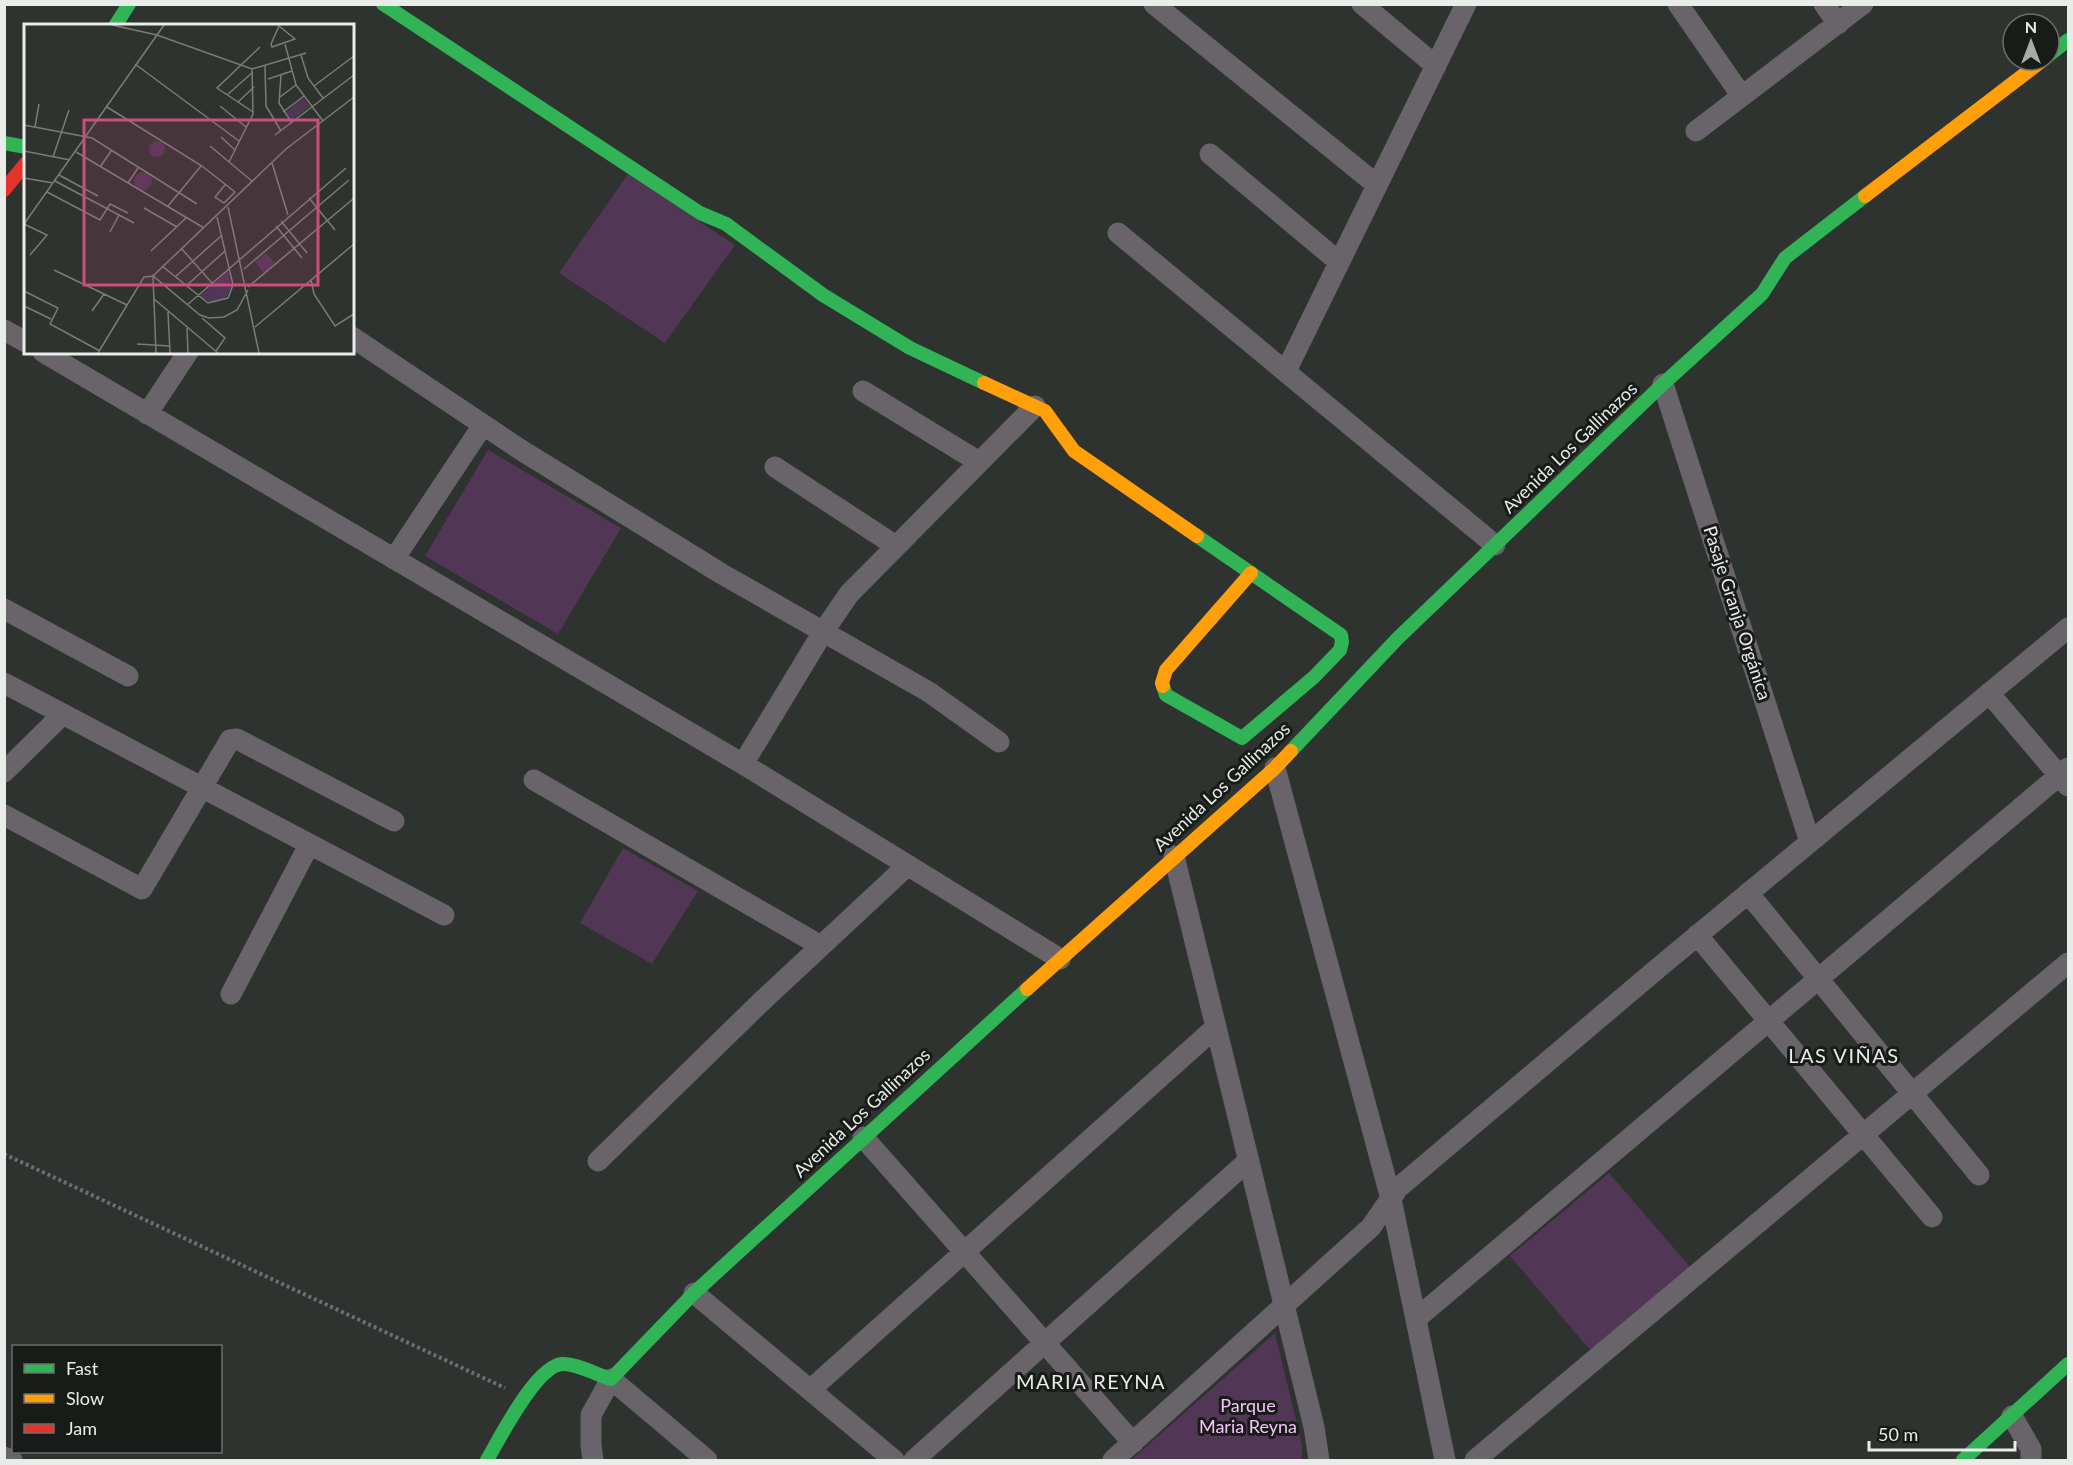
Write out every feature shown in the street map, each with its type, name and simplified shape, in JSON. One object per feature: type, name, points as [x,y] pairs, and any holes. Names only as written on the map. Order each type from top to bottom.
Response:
[{"type":"street","points":[[116,24],[129,4]]},
{"type":"street","points":[[383,4],[700,213],[726,224],[823,295],[910,348],[1045,411],[1074,451],[1341,635],[1340,650],[1314,677],[1242,738],[1166,695],[1162,683],[1166,670],[1251,573]]},
{"type":"street","points":[[1154,4],[1377,185]]},
{"type":"street","points":[[1362,4],[1436,66]]},
{"type":"street","points":[[1286,371],[1466,4]]},
{"type":"street","points":[[1678,4],[1742,95]]},
{"type":"street","points":[[1824,4],[1838,24]]},
{"type":"street","points":[[1696,130],[1863,4]]},
{"type":"street","name":"Avenida Los Gallinazos","points":[[611,1378],[694,1293],[1056,956],[1275,768],[1398,638],[1663,384],[1761,294],[1785,258],[2027,72]]},
{"type":"street","points":[[4,143],[24,147]]},
{"type":"street","points":[[1210,154],[1339,262]]},
{"type":"street","points":[[4,190],[24,165]]},
{"type":"street","points":[[1119,233],[1495,545]]},
{"type":"street","points":[[4,330],[24,341]]},
{"type":"street","points":[[354,338],[483,425],[722,574],[929,692],[999,742]]},
{"type":"street","points":[[46,354],[743,764],[1056,956]]},
{"type":"street","points":[[147,414],[187,354]]},
{"type":"street","name":"Pasaje Granja Orgánica","points":[[1663,384],[1810,842]]},
{"type":"street","points":[[863,391],[980,462]]},
{"type":"street","points":[[743,764],[823,632],[849,594],[1035,406]]},
{"type":"street","points":[[394,559],[483,425]]},
{"type":"street","points":[[775,467],[896,546]]},
{"type":"street","points":[[4,609],[128,676]]},
{"type":"street","points":[[1113,1461],[1371,1227],[1398,1188],[1697,935],[2068,628]]},
{"type":"street","points":[[4,683],[444,915]]},
{"type":"street","points":[[1417,1318],[1768,1021],[2065,777],[1989,693]]},
{"type":"street","points":[[4,772],[63,714]]},
{"type":"street","points":[[4,815],[142,889],[230,740],[237,739],[394,821]]},
{"type":"street","points":[[1275,768],[1391,1199],[1445,1461]]},
{"type":"street","points":[[534,780],[821,946]]},
{"type":"street","points":[[231,994],[309,845]]},
{"type":"street","points":[[1174,856],[1285,1306],[1314,1427],[1319,1461]]},
{"type":"street","points":[[598,1161],[908,865]]},
{"type":"street","points":[[1748,893],[1979,1175]]},
{"type":"street","points":[[1697,935],[1932,1217]]},
{"type":"street","points":[[1475,1461],[2068,963]]},
{"type":"street","points":[[810,1390],[1216,1027]]},
{"type":"street","points":[[863,1137],[1133,1443]]},
{"type":"street","points":[[914,1461],[1249,1160]]},
{"type":"street","points":[[694,1293],[894,1461]]},
{"type":"street","points":[[487,1461],[529,1389],[552,1367],[562,1364],[611,1378],[707,1461]]},
{"type":"street","points":[[1963,1461],[2068,1364]]},
{"type":"street","points":[[593,1461],[591,1415],[611,1378]]},
{"type":"street","points":[[2012,1416],[2031,1449],[2031,1461]]},
{"type":"street","points":[[4,1457],[12,1461]]},
{"type":"path","points":[[4,1154],[524,1397]]},
{"type":"green space","points":[[628,174],[735,245],[665,343],[559,273]]},
{"type":"green space","points":[[488,450],[621,528],[558,634],[425,556]]},
{"type":"green space","points":[[623,848],[698,891],[652,964],[580,923]]},
{"type":"green space","points":[[1609,1173],[1690,1267],[1591,1351],[1510,1256]]},
{"type":"green space","name":"Parque Maria Reyna","points":[[1275,1333],[1302,1445],[1302,1460],[1131,1460]]},
{"type":"traffic: fast","points":[[116,24],[129,4]]},
{"type":"traffic: fast","points":[[383,4],[700,213],[726,224],[823,295],[910,348],[984,383]]},
{"type":"traffic: fast","points":[[2061,46],[2068,40]]},
{"type":"traffic: fast","points":[[4,143],[24,147]]},
{"type":"traffic: fast","points":[[1291,751],[1398,638],[1663,384],[1762,294],[1785,258],[1865,196]]},
{"type":"traffic: fast","points":[[1163,686],[1166,695],[1242,738],[1314,677],[1340,650],[1342,642],[1341,635],[1197,536]]},
{"type":"traffic: fast","points":[[487,1460],[520,1404],[541,1377],[552,1368],[567,1364],[611,1379],[694,1293],[1027,989]]},
{"type":"traffic: fast","points":[[1963,1460],[2068,1364]]},
{"type":"traffic: slow","points":[[1865,196],[2027,72]]},
{"type":"traffic: slow","points":[[984,383],[1045,411],[1074,451],[1197,536]]},
{"type":"traffic: slow","points":[[1163,686],[1166,670],[1251,573]]},
{"type":"traffic: slow","points":[[1027,989],[1275,768],[1291,751]]},
{"type":"traffic: jam","points":[[4,190],[24,165]]},
{"type":"district","name":"LAS VIÑAS","points":[[1844,1056]]},
{"type":"district","name":"MARIA REYNA","points":[[1091,1382]]}]
